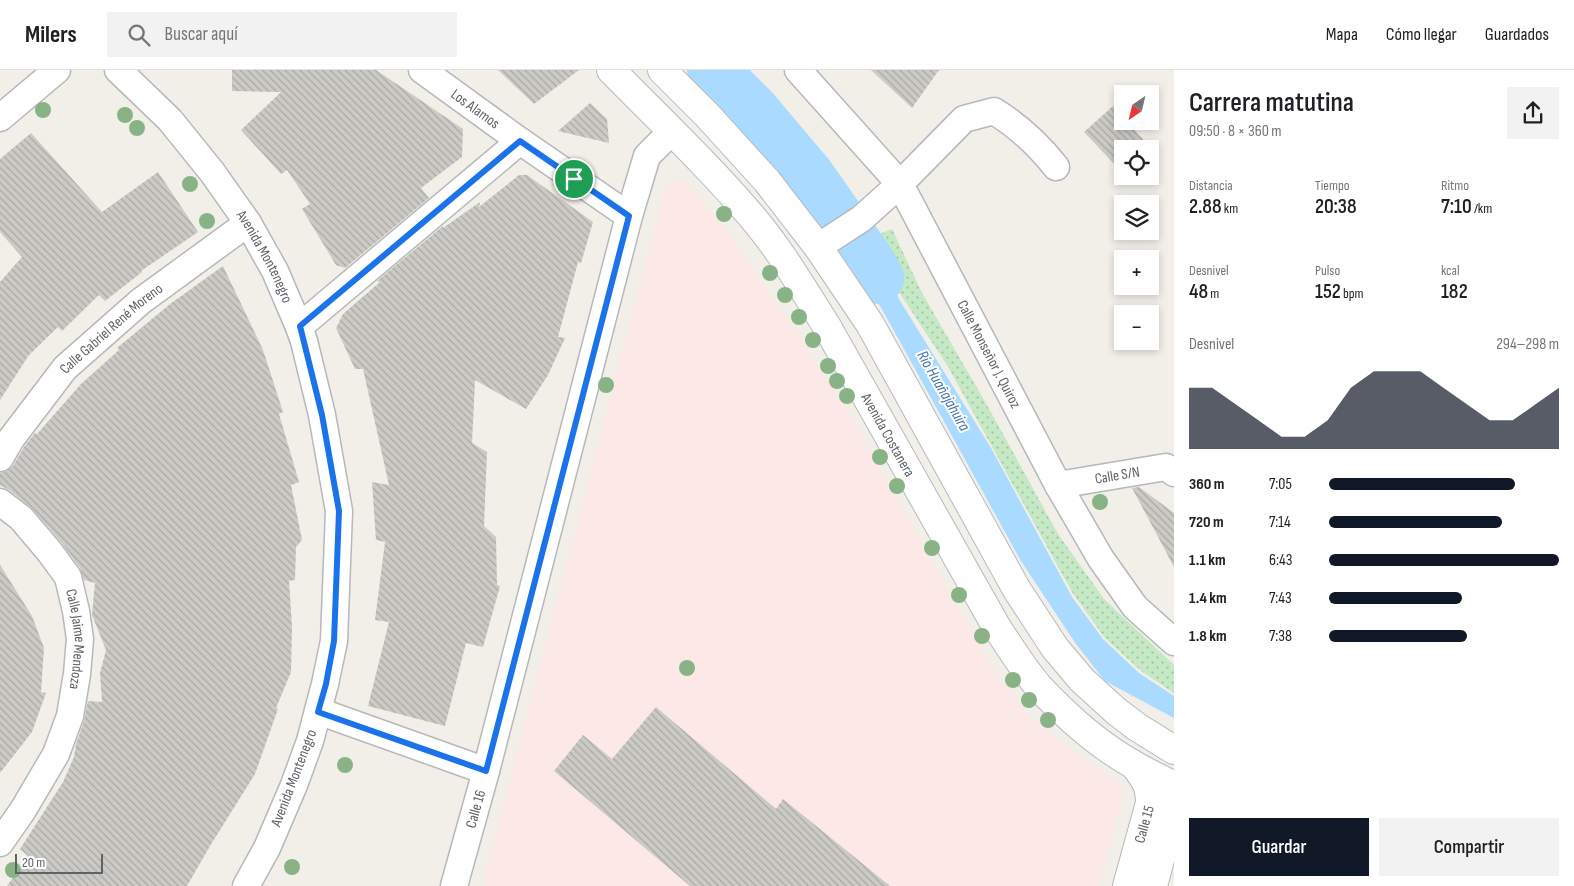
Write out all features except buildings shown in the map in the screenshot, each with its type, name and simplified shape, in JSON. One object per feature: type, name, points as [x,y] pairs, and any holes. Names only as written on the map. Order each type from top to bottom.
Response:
[{"type":"main road","name":"Avenida Costanera","points":[[611,70],[703,161],[754,220],[796,277],[826,325],[996,626],[1037,685],[1060,708],[1100,742],[1135,766],[1173,785]]},
{"type":"main road","points":[[662,70],[707,115],[824,242],[1017,590],[1055,648],[1082,680],[1116,710],[1167,746]]},
{"type":"main road","name":"Calle 15","points":[[1153,886],[1170,819],[1172,800],[1173,785],[1167,762],[1167,746]]},
{"type":"main road","name":"Calle 15","points":[[1128,886],[1150,803],[1150,791],[1146,781],[1135,766]]},
{"type":"street","points":[[0,118],[57,70]]},
{"type":"street","name":"Avenida Montenegro","points":[[118,70],[170,120],[212,172],[248,223],[275,271],[300,326],[322,415],[339,511],[334,641],[326,684],[310,741],[294,785],[267,848],[246,886]]},
{"type":"street","name":"Los Alamos","points":[[422,70],[520,141],[629,216]]},
{"type":"street","name":"Calle Monseñor J. Quiroz","points":[[798,70],[900,184],[1058,485],[1101,559],[1135,607],[1174,642]]},
{"type":"street","points":[[824,242],[861,219],[900,184],[964,119],[994,111],[1013,123],[1042,149],[1056,167]]},
{"type":"street","name":"Calle 16","points":[[454,886],[486,771],[629,216],[647,156],[672,131]]},
{"type":"street","points":[[300,326],[520,141]]},
{"type":"street","name":"Calle Gabriel René Moreno","points":[[0,458],[11,439],[65,368],[142,301],[248,223]]},
{"type":"street","name":"Calle S/N","points":[[1058,485],[1166,467],[1174,473]]},
{"type":"street","name":"Calle Jaime Mendoza","points":[[0,502],[21,518],[68,577],[80,639],[77,674],[70,716],[56,754],[23,810],[0,843]]},
{"type":"street","points":[[318,712],[486,771]]},
{"type":"shaded area","points":[[682,178],[723,225],[844,404],[995,670],[1029,717],[1121,786],[1123,797],[1099,886],[486,886],[485,874],[665,189]]},
{"type":"green space","points":[[892,229],[922,293],[987,405],[1058,534],[1104,599],[1174,665],[1174,693],[1141,671],[1104,637],[1072,592],[947,365],[893,283],[867,239]]},
{"type":"water","points":[[695,70],[725,70],[741,86],[748,96],[740,115]]},
{"type":"water","points":[[863,236],[902,304],[991,448],[1072,597],[1103,639],[1139,673],[1174,696],[1174,718],[1105,681],[1076,644],[1021,561],[883,311],[843,247]]},
{"type":"waterway","name":"Río Huañajahuira","points":[[713,70],[753,110],[808,175],[869,262],[878,278]]},
{"type":"route","points":[[520,141],[574,179],[629,216],[486,771],[318,712],[326,684],[334,641],[339,511],[322,415],[300,326],[520,141]]}]
